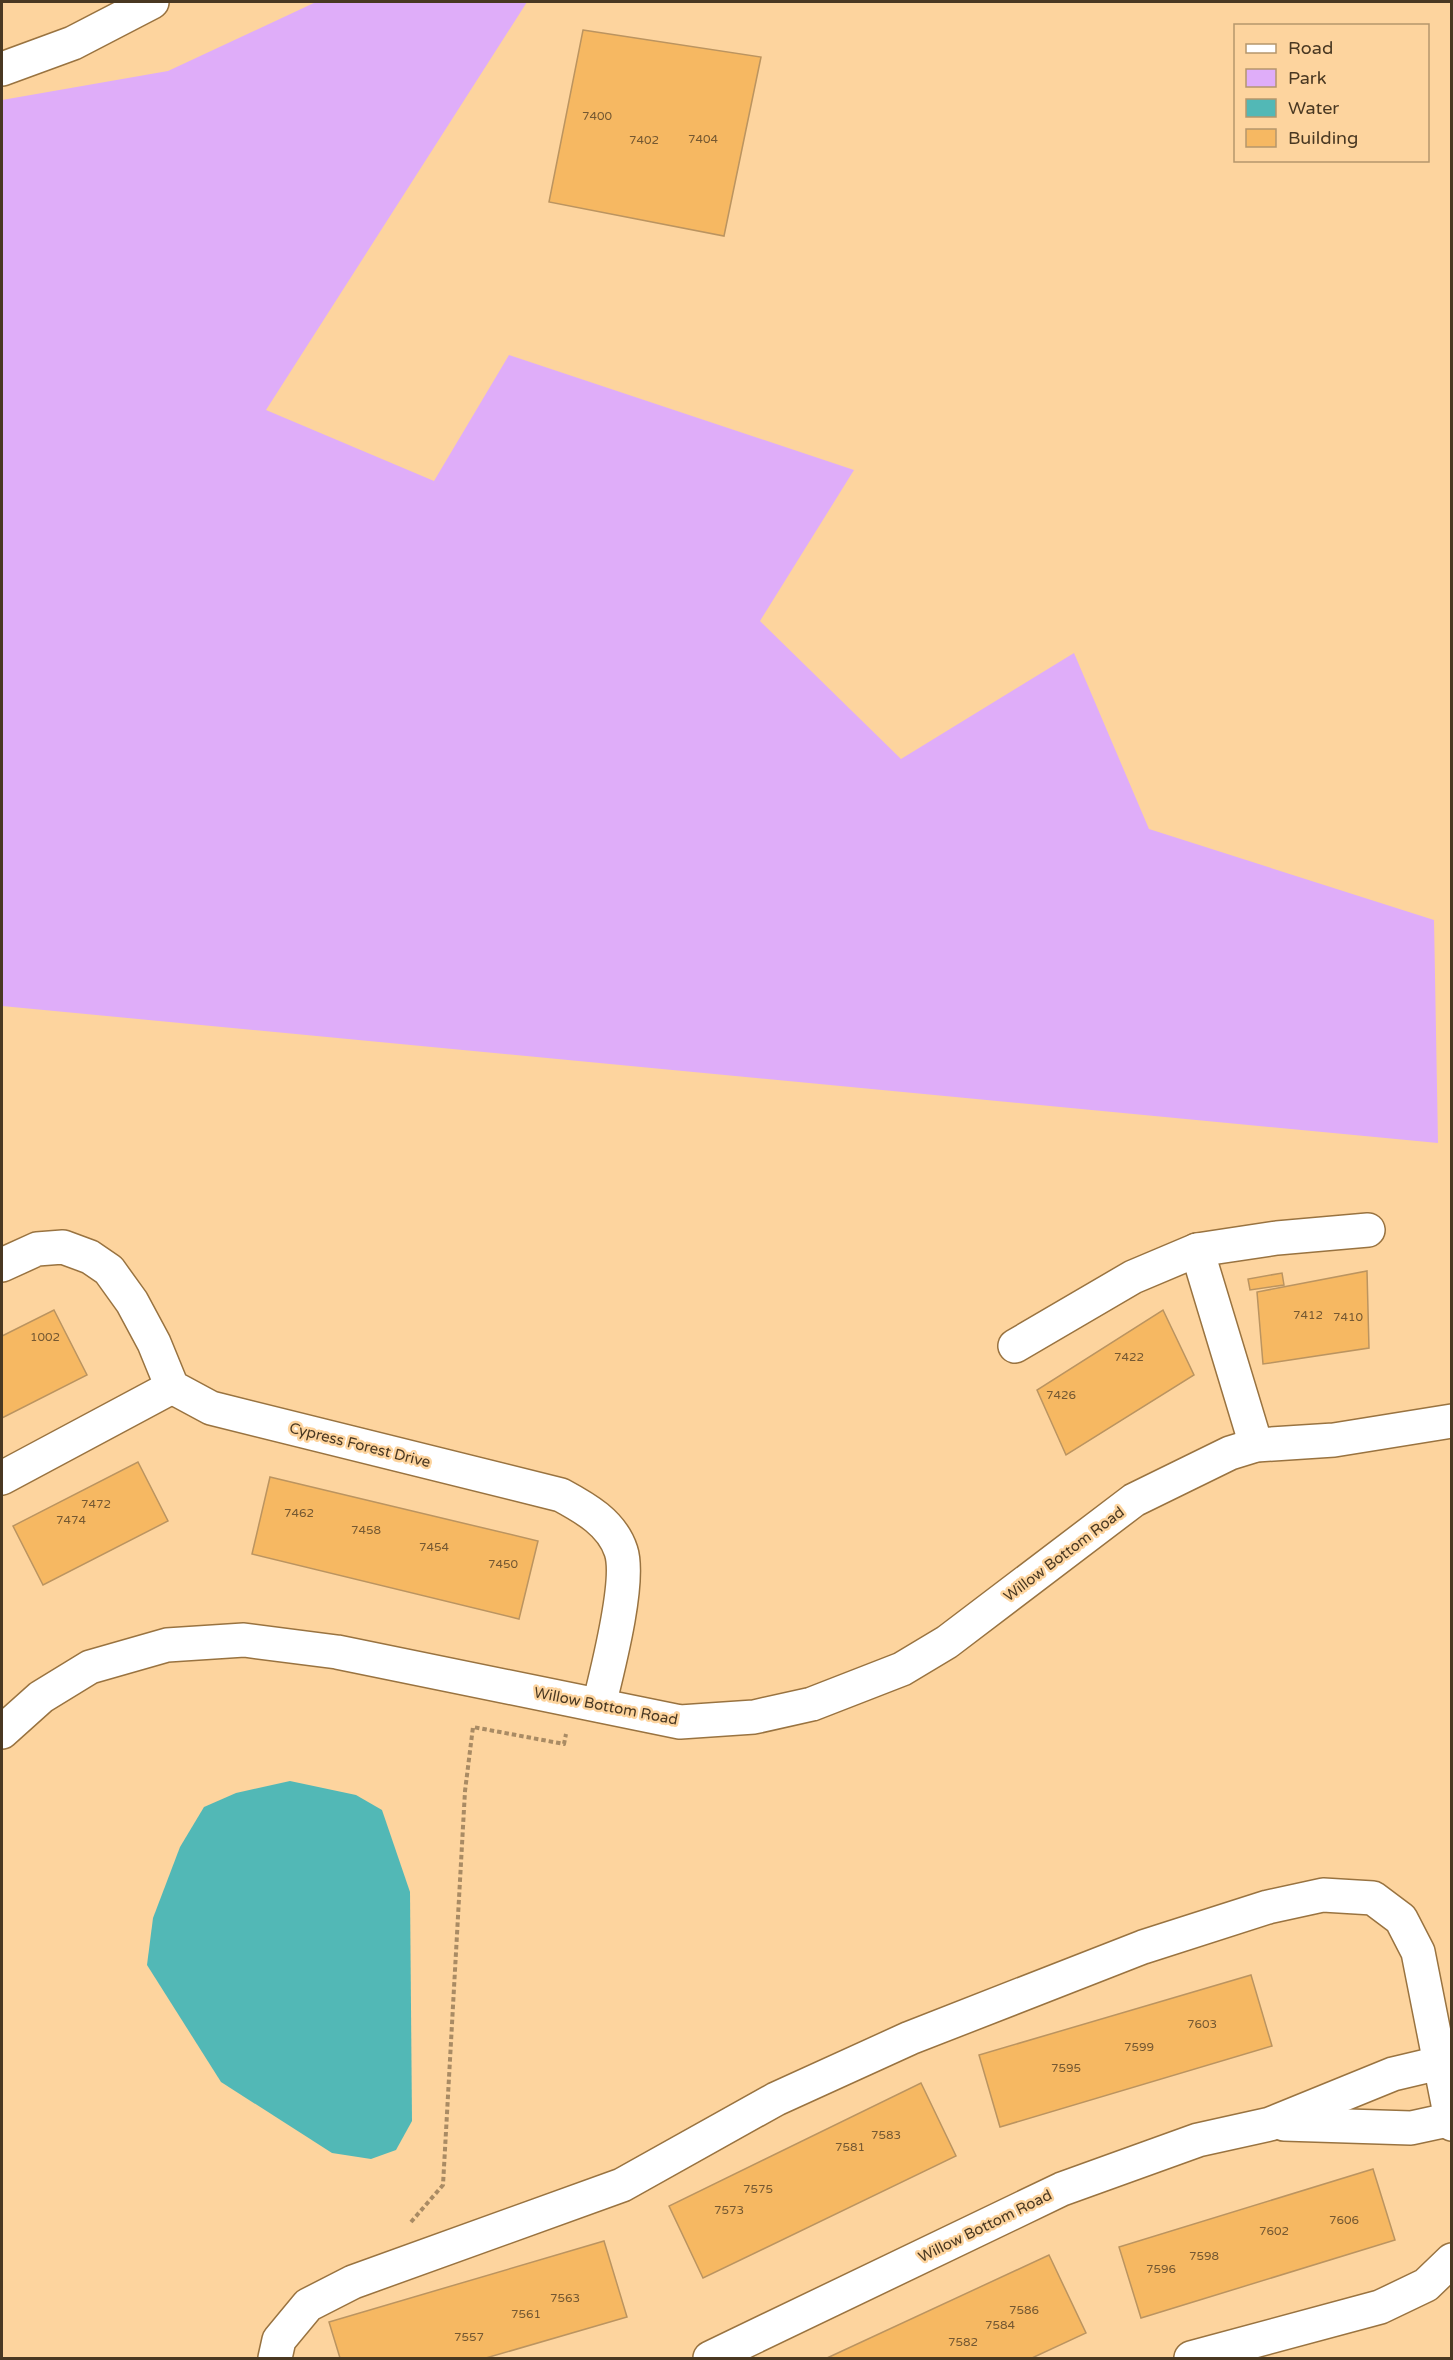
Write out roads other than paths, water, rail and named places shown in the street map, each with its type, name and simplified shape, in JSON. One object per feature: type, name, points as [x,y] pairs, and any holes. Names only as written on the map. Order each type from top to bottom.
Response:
[{"type":"street","points":[[2,69],[73,43],[152,2]]},
{"type":"street","points":[[1015,1346],[1133,1277],[1197,1250],[1277,1238],[1368,1230]]},
{"type":"street","points":[[2,1265],[37,1249],[63,1247],[90,1257],[109,1270],[132,1302],[154,1343],[172,1387],[2,1478]]},
{"type":"street","points":[[1197,1250],[1256,1445]]},
{"type":"street","name":"Cypress Forest Drive","points":[[172,1387],[211,1408],[561,1495],[587,1510],[604,1524],[621,1550],[624,1581],[599,1705]]},
{"type":"street","name":"Willow Bottom Road","points":[[2,1732],[41,1697],[90,1667],[167,1645],[244,1640],[337,1652],[680,1722],[754,1717],[812,1704],[902,1669],[947,1642],[1134,1500],[1230,1453],[1256,1445],[1334,1440],[1452,1421]]},
{"type":"street","points":[[275,2358],[279,2340],[308,2304],[353,2282],[621,2185],[776,2099],[910,2038],[1143,1947],[1268,1907],[1323,1895],[1373,1898],[1401,1918],[1418,1952],[1445,2061],[1451,2121]]},
{"type":"street","name":"Willow Bottom Road","points":[[710,2358],[1062,2189],[1198,2140],[1270,2124],[1393,2074],[1445,2061]]},
{"type":"street","name":"Willow Bottom Road","points":[[1270,2124],[1411,2128],[1451,2121]]},
{"type":"street","points":[[1191,2358],[1380,2307],[1426,2285],[1452,2259]]},
{"type":"water","points":[[290,1781],[356,1795],[382,1810],[410,1892],[412,2121],[396,2150],[371,2159],[332,2153],[221,2082],[147,1965],[153,1918],[180,1847],[204,1807],[236,1793]]}]
